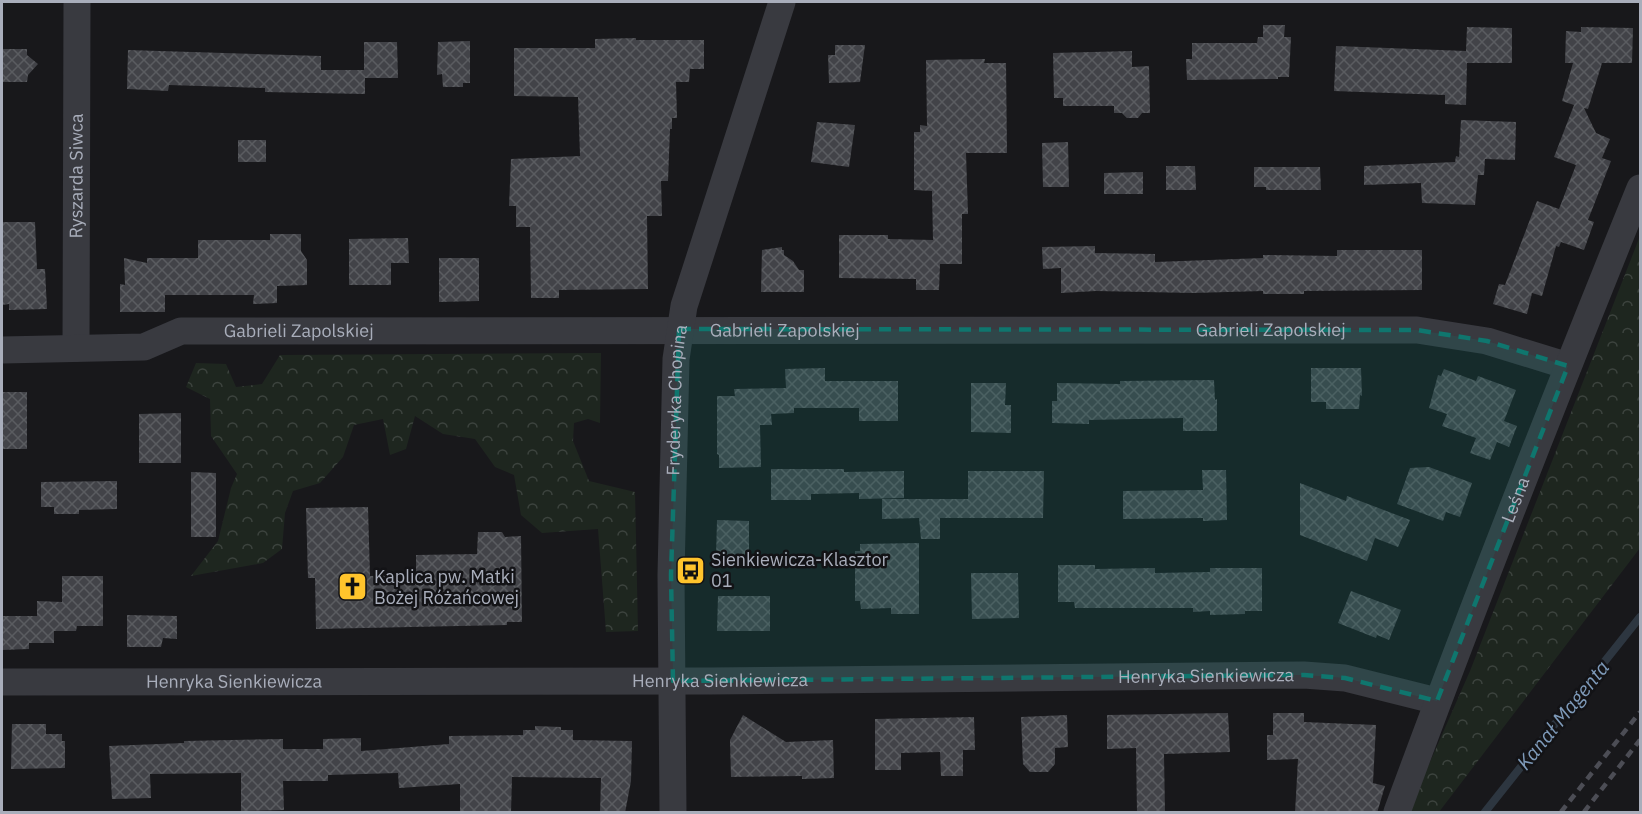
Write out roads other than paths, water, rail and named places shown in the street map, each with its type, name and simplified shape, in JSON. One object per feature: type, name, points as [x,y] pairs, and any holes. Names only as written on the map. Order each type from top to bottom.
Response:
[{"type":"street","name":"Ryszarda Siwca","points":[[76,348],[77,2]]},
{"type":"street","name":"Fryderyka Chopina","points":[[673,813],[671,575],[676,359],[679,329],[687,295],[782,2]]},
{"type":"street","name":"Leśna","points":[[1397,813],[1437,702],[1568,366],[1641,188]]},
{"type":"street","name":"Gabrieli Zapolskiej","points":[[2,350],[144,347],[181,331],[1417,330],[1487,341],[1568,366]]},
{"type":"street","name":"Henryka Sienkiewicza","points":[[2,682],[673,681],[1304,675],[1345,678],[1437,702]]},
{"type":"waterway","name":"Kanał Magenta","points":[[1485,812],[1640,617]]},
{"type":"railway","points":[[1561,812],[1640,712]]},
{"type":"railway","points":[[1584,812],[1640,740]]},
{"type":"place","name":"Sienkiewicza-Klasztor 01","points":[[690,570]]},
{"type":"place","name":"Kaplica pw. Matki Bożej Różańcowej","points":[[353,587]]}]
